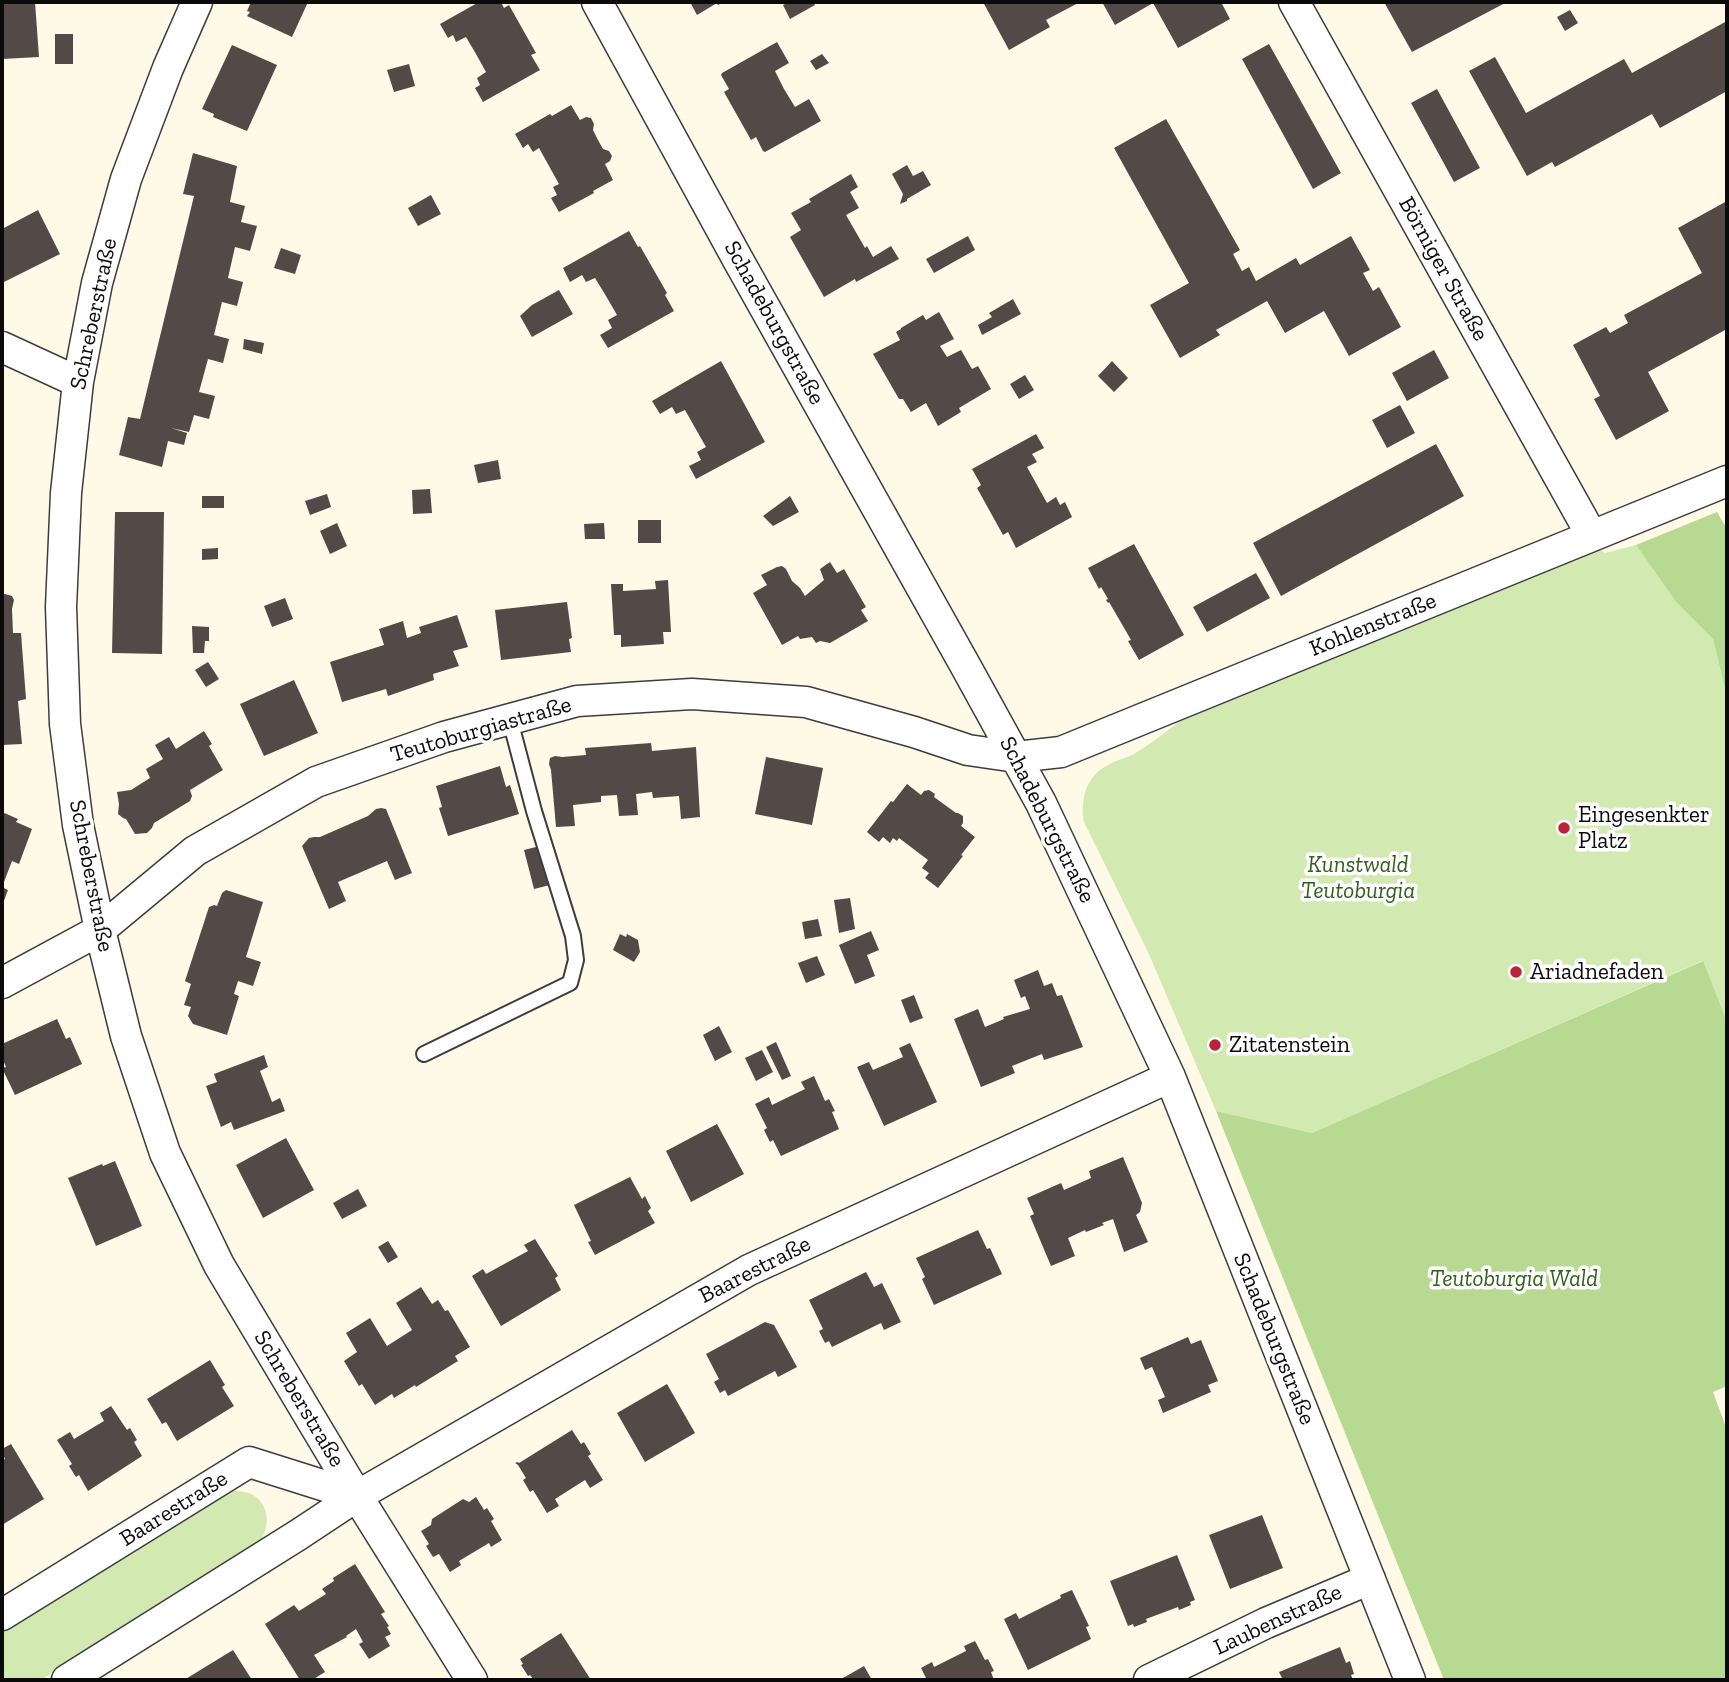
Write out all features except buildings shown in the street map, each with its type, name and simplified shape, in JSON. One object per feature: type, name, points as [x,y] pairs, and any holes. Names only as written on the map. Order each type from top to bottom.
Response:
[{"type":"street","name":"Schreberstraße","points":[[197,2],[168,68],[126,179],[97,283],[78,382],[66,493],[61,607],[65,724],[78,825],[126,1036],[165,1153],[219,1265],[357,1496],[472,1680]]},
{"type":"street","name":"Schadeburgstraße","points":[[597,2],[1041,803],[1170,1077],[1410,1680]]},
{"type":"street","name":"Börniger Straße","points":[[1294,2],[1592,537]]},
{"type":"street","points":[[2,347],[78,382]]},
{"type":"street","name":"Kohlenstraße","points":[[1016,757],[1061,752],[1727,481]]},
{"type":"street","name":"Teutoburgiastraße","points":[[2,984],[100,930],[195,851],[316,782],[444,737],[577,701],[692,694],[806,702],[968,750],[1016,757]]},
{"type":"street","name":"Baarestraße","points":[[67,1680],[287,1543],[357,1496],[749,1270],[1170,1077]]},
{"type":"street","name":"Baarestraße","points":[[2,1615],[249,1462],[357,1496]]},
{"type":"street","name":"Laubenstraße","points":[[1149,1680],[1266,1623],[1370,1579]]},
{"type":"lane","points":[[425,1054],[570,983],[576,960],[573,936],[534,811],[510,720]]},
{"type":"green space","points":[[1717,512],[1727,529],[1727,697],[1713,639],[1676,602],[1636,545]]},
{"type":"green space","name":"Kunstwald Teutoburgia","points":[[1636,545],[1676,602],[1713,639],[1727,697],[1727,1022],[1702,961],[1312,1133],[1216,1111],[1148,952],[1084,822],[1084,797],[1094,775],[1111,763],[1140,750],[1184,718],[1597,548],[1605,553]]},
{"type":"green space","name":"Teutoburgia Wald","points":[[1703,961],[1727,1022],[1727,1386],[1713,1392],[1727,1430],[1727,1680],[1444,1680],[1216,1111],[1312,1133]]},
{"type":"green space","points":[[229,1491],[250,1494],[264,1507],[267,1519],[260,1543],[41,1680],[2,1680],[2,1631]]},
{"type":"place","name":"Eingesenkter Platz","points":[[1564,828]]},
{"type":"place","name":"Ariadnefaden","points":[[1516,972]]},
{"type":"place","name":"Zitatenstein","points":[[1215,1045]]}]
